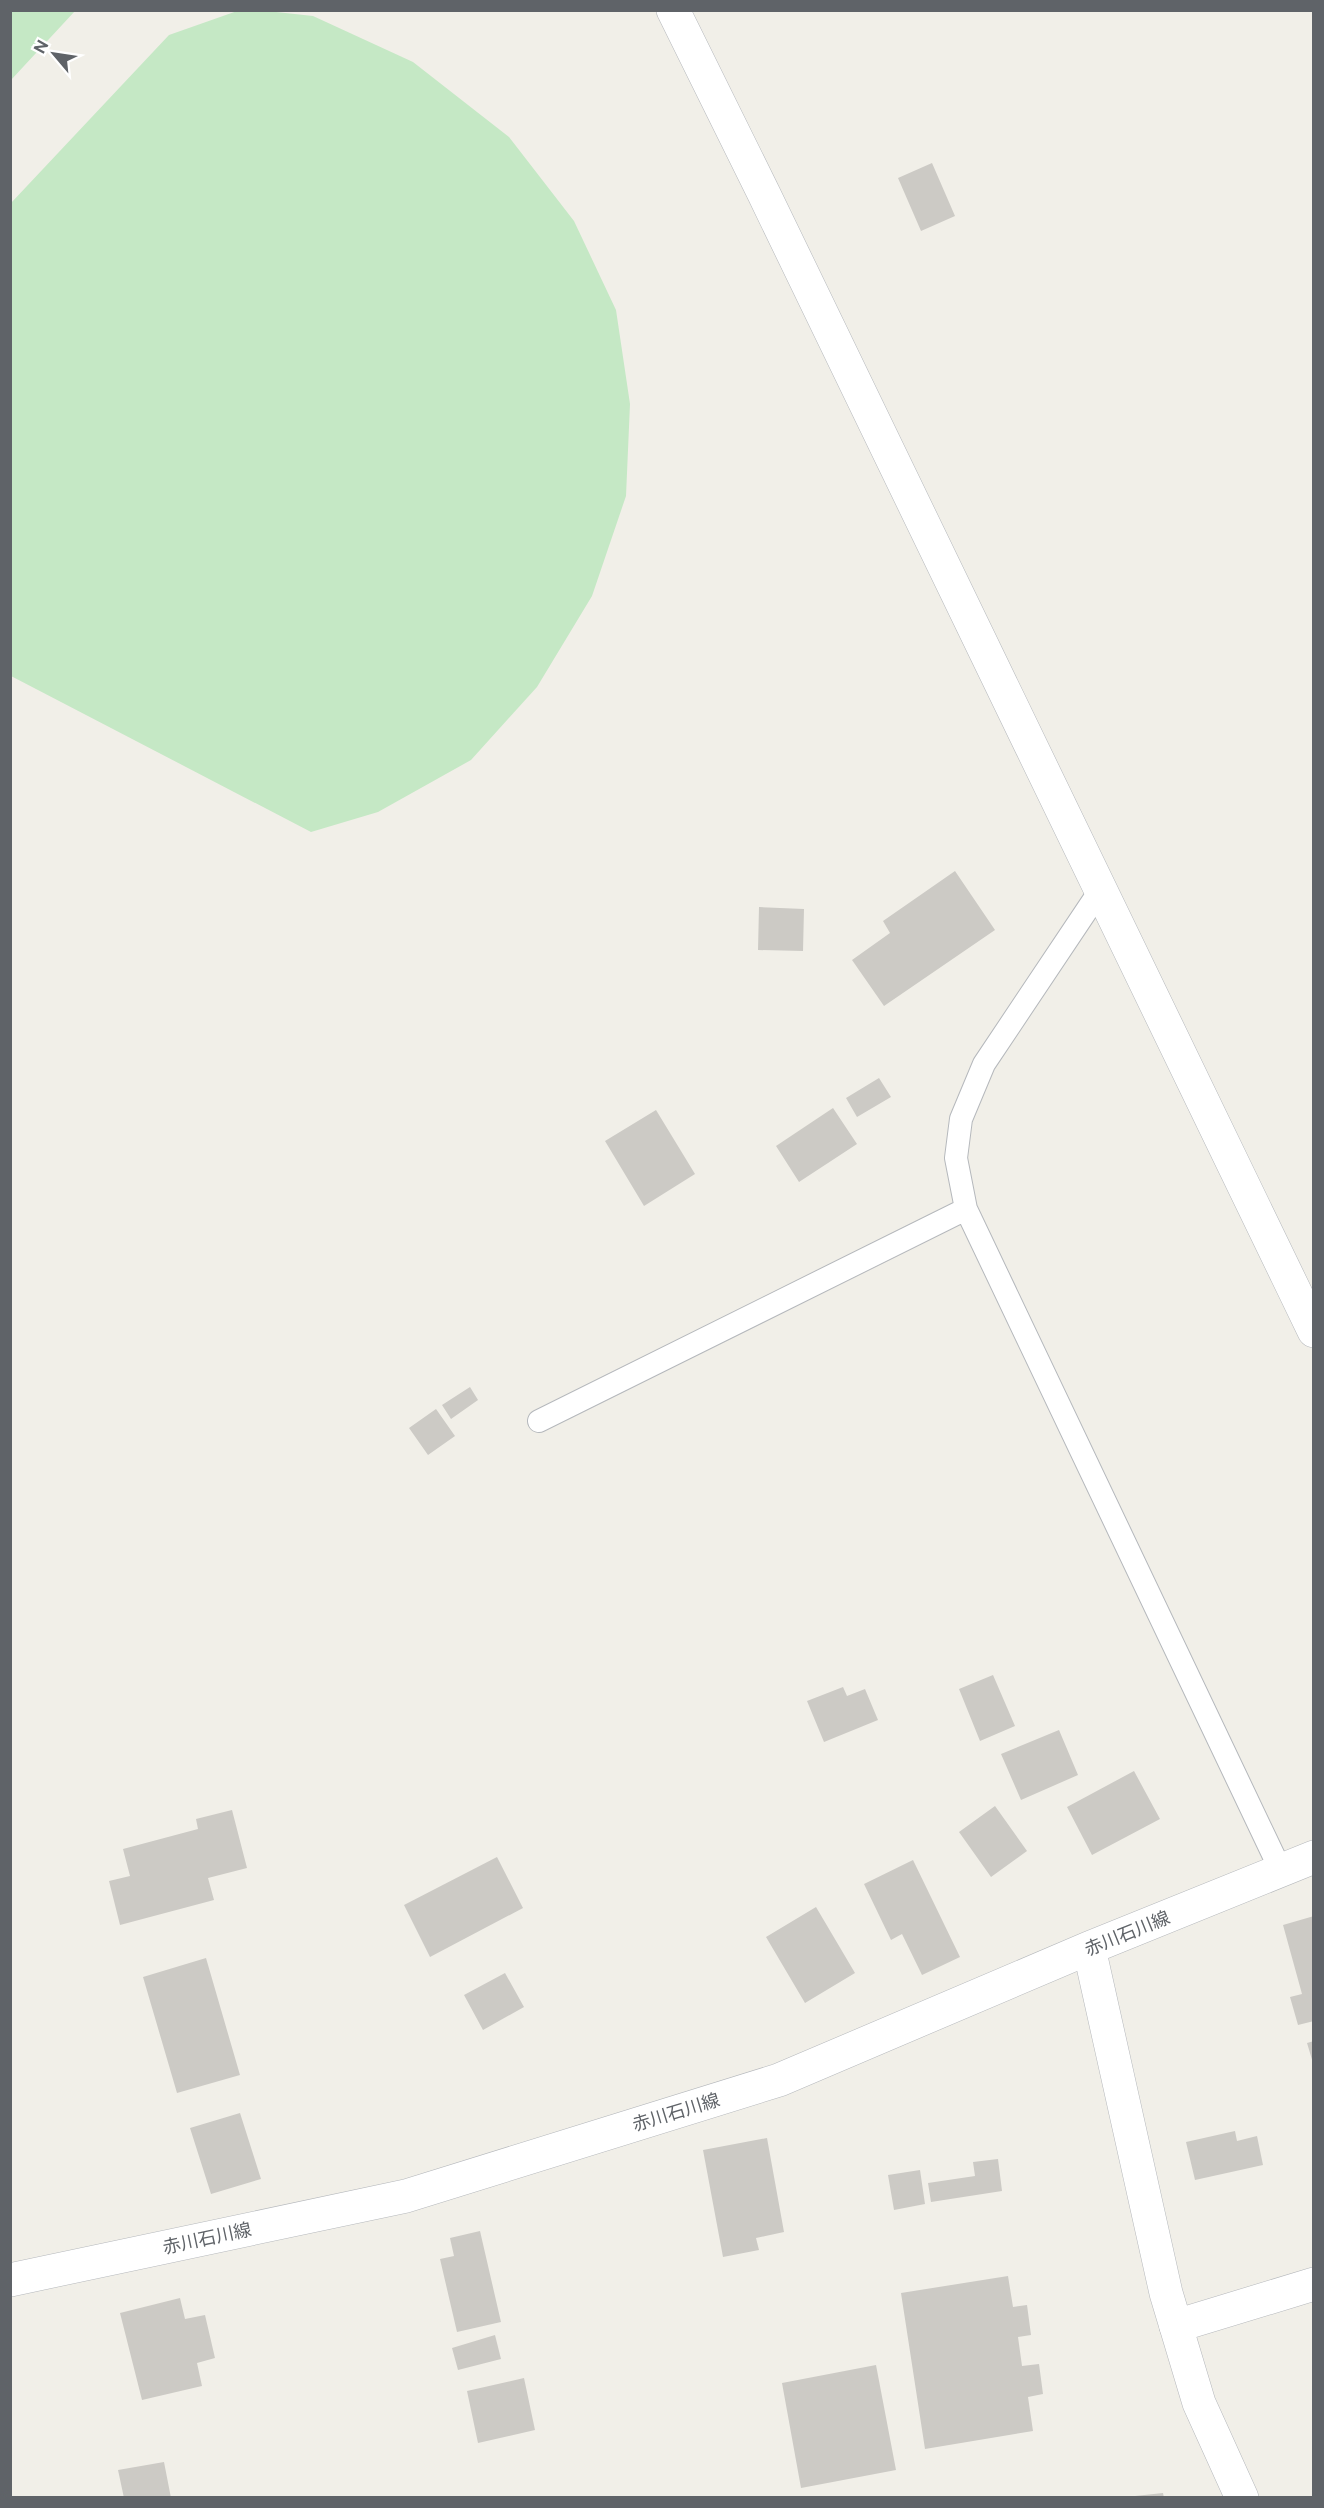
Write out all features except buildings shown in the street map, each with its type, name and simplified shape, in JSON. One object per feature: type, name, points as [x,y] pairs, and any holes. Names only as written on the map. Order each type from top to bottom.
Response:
[{"type":"street","points":[[672,10],[775,215],[1314,1331]]},
{"type":"street","name":"赤川石川線","points":[[10,2280],[406,2196],[779,2080],[1089,1948],[1314,1857]]},
{"type":"street","points":[[1089,1948],[1166,2293],[1199,2403],[1242,2498]]},
{"type":"street","points":[[1176,2326],[1314,2284]]},
{"type":"lane","points":[[1101,889],[984,1064],[961,1119],[956,1158],[966,1209],[1281,1871]]},
{"type":"lane","points":[[539,1420],[966,1209]]},
{"type":"green space","points":[[240,10],[313,16],[413,62],[509,137],[574,221],[616,310],[630,404],[626,496],[592,596],[537,687],[471,760],[378,812],[311,832],[11,676],[11,203],[169,35]]},
{"type":"green space","points":[[10,11],[75,11],[11,80]]}]
